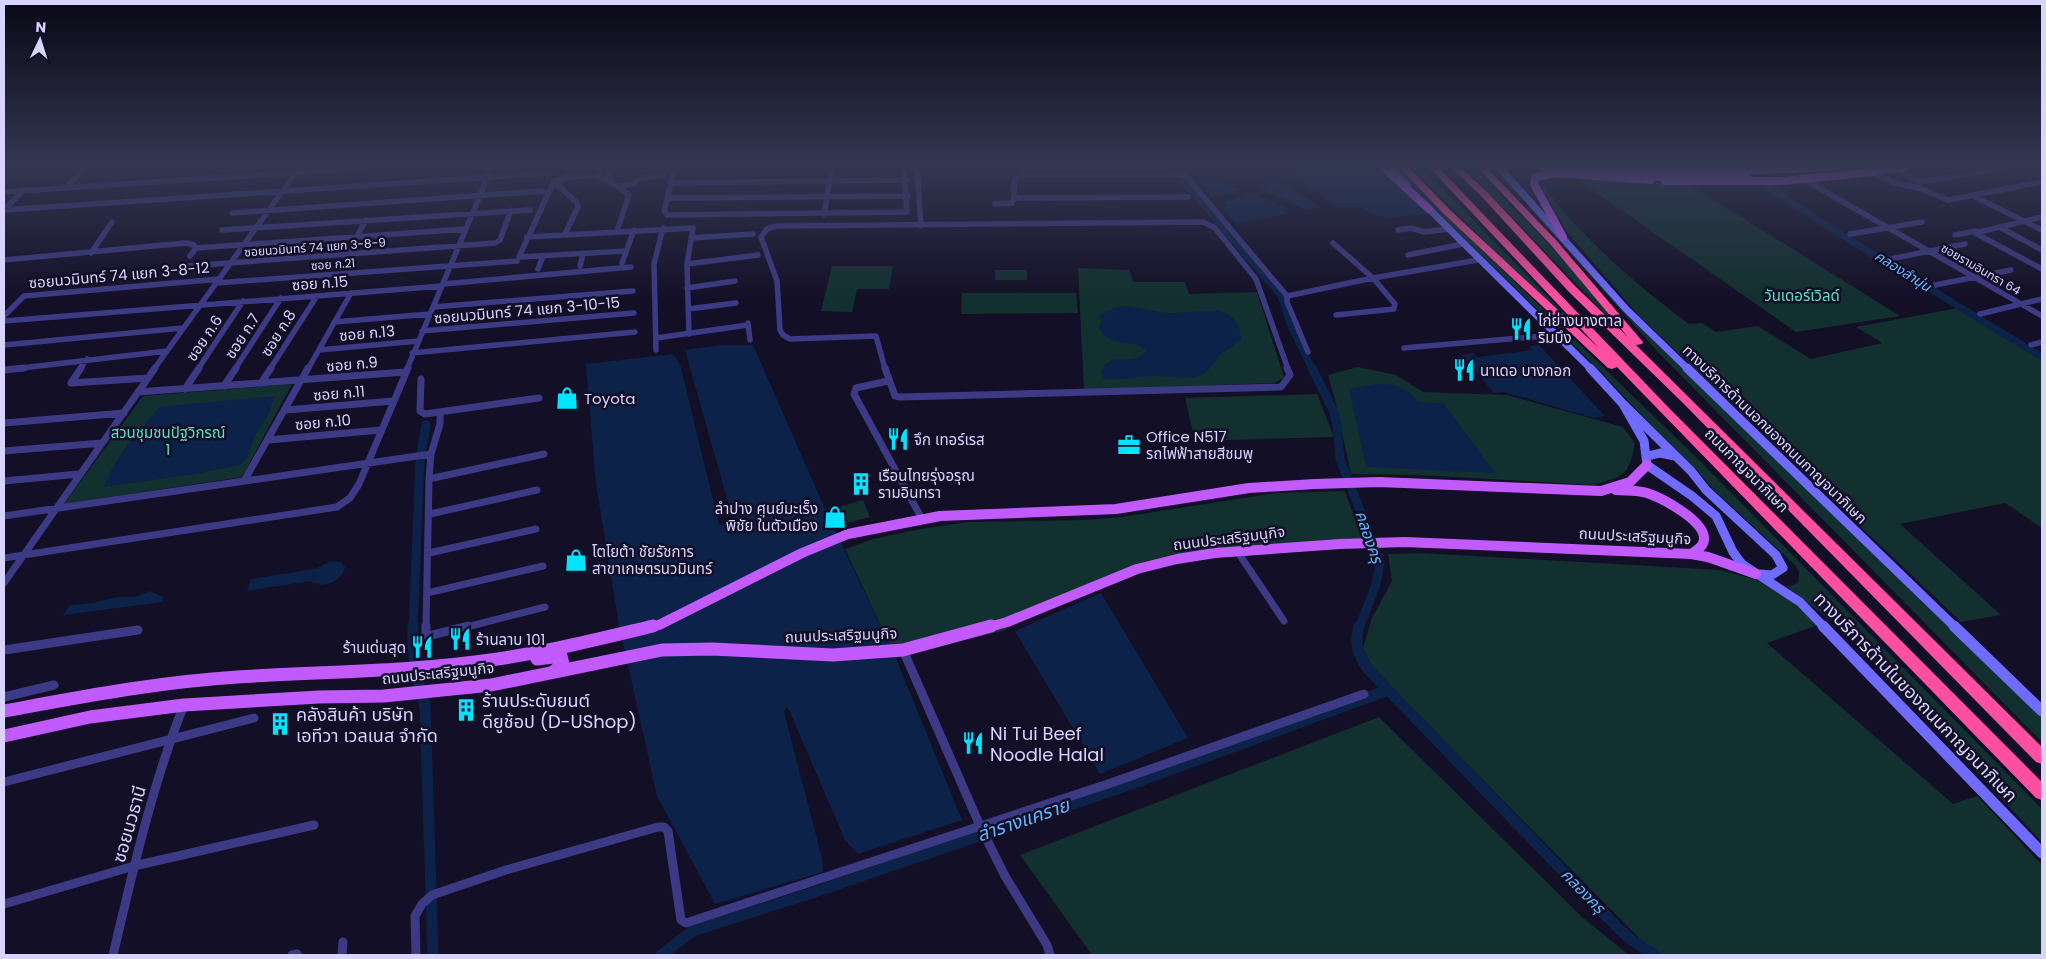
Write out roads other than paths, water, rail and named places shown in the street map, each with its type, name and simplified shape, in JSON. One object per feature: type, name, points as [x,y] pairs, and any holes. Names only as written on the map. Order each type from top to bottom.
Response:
[{"type":"highway","points":[[1440,212],[1588,345],[1665,411]]},
{"type":"highway","name":"ถนนกาญจนาภิเษก","points":[[1475,212],[1665,411],[2042,793]]},
{"type":"highway","name":"ถนนกาญจนาภิเษก","points":[[1501,212],[1572,288],[1688,401],[2042,757]]},
{"type":"highway","points":[[1524,212],[1553,242],[1688,401]]},
{"type":"main road","points":[[1435,212],[1443,216],[1448,229],[1478,260],[1597,375],[1622,404],[1677,457],[1706,490],[1776,555],[1782,564],[1782,568],[1776,574],[1756,574]]},
{"type":"main road","name":"ทางบริการด้านนอกของถนนกาญจนาภิเษก","points":[[1540,212],[1627,310],[1661,344],[2042,711]]},
{"type":"main road","points":[[1550,212],[1563,237]]},
{"type":"main road","points":[[1622,404],[1643,436],[1648,460],[1660,453],[1677,457]]},
{"type":"main road","name":"ถนนประเสริฐมนูกิจ","points":[[4,711],[145,686],[235,677],[408,669],[423,670],[546,651],[659,625],[802,553],[848,534],[940,516],[989,512],[1116,509],[1232,490],[1315,484],[1379,482],[1488,485],[1578,491],[1610,490],[1630,482],[1648,460]]},
{"type":"main road","name":"ทางบริการด้านในของถนนกาญจนาภิเษก","points":[[1648,460],[1716,516],[1737,558],[1742,564],[1800,602],[2042,854]]},
{"type":"main road","points":[[1610,490],[1640,491],[1651,494],[1665,500],[1690,518],[1700,528],[1704,539],[1701,547],[1691,554]]},
{"type":"main road","name":"ถนนประเสริฐมนูกิจ","points":[[4,736],[90,717],[184,705],[409,693],[490,685],[662,650],[833,654],[900,649],[1007,622],[1137,569],[1177,559],[1236,551],[1405,542],[1691,554],[1708,557],[1756,574]]},
{"type":"main road","points":[[423,670],[561,656],[563,664],[548,674]]},
{"type":"street","points":[[232,213],[248,212]]},
{"type":"street","points":[[4,583],[183,328],[269,212]]},
{"type":"street","points":[[222,230],[488,212]]},
{"type":"street","name":"ซอยนวมินทร์ 74 แยก 3-8-9","points":[[188,266],[459,247],[498,242],[509,212]]},
{"type":"street","points":[[518,259],[539,212]]},
{"type":"street","points":[[565,234],[574,212]]},
{"type":"street","points":[[617,231],[624,212]]},
{"type":"street","points":[[665,212],[666,215],[907,212]]},
{"type":"street","points":[[920,212],[921,226]]},
{"type":"street","points":[[1215,212],[1288,296]]},
{"type":"street","name":"ซอยรามอินทรา 64","points":[[1861,212],[2042,316]]},
{"type":"street","points":[[2004,212],[2042,230]]},
{"type":"street","points":[[4,558],[336,507],[350,498],[367,463],[412,353],[473,213]]},
{"type":"street","points":[[1955,235],[1976,233],[2042,217]]},
{"type":"street","points":[[346,255],[366,220]]},
{"type":"street","points":[[91,253],[112,222]]},
{"type":"street","points":[[1203,222],[1216,228],[1256,278],[1290,375],[1285,384],[1277,388],[905,397],[895,396],[888,381],[878,337],[874,335],[796,339],[790,339],[782,335],[780,330],[777,282],[774,269],[766,255],[761,237],[767,229],[777,226],[1203,222]]},
{"type":"street","points":[[1850,234],[1922,222]]},
{"type":"street","points":[[1999,227],[2042,250]]},
{"type":"street","points":[[527,237],[663,228],[693,228],[687,264],[689,334]]},
{"type":"street","points":[[656,350],[654,264],[663,228]]},
{"type":"street","points":[[1398,230],[1411,228],[1424,232],[1448,229]]},
{"type":"street","points":[[4,260],[186,243],[194,245],[196,248],[466,229]]},
{"type":"street","points":[[622,263],[634,230]]},
{"type":"street","points":[[1976,233],[2042,269]]},
{"type":"street","points":[[691,238],[753,234]]},
{"type":"street","points":[[1333,243],[1374,278],[1396,304],[1394,309],[1336,315]]},
{"type":"street","points":[[1408,255],[1463,244]]},
{"type":"street","points":[[1890,259],[1965,244]]},
{"type":"street","points":[[190,256],[196,248]]},
{"type":"street","name":"ซอย ก.21","points":[[218,281],[626,251]]},
{"type":"street","points":[[580,266],[583,254]]},
{"type":"street","points":[[687,264],[758,255]]},
{"type":"street","points":[[538,269],[543,256]]},
{"type":"street","points":[[1288,296],[1374,278],[1478,260]]},
{"type":"street","name":"ซอย ก.15","points":[[4,322],[443,285],[631,267]]},
{"type":"street","points":[[1935,285],[2011,270]]},
{"type":"street","name":"ซอยนวมินทร์ 74 แยก 3-8-12","points":[[7,310],[21,297],[218,281]]},
{"type":"street","points":[[687,288],[734,281]]},
{"type":"street","points":[[433,308],[633,291]]},
{"type":"street","points":[[244,481],[351,293]]},
{"type":"street","name":"ซอย ก.8","points":[[261,384],[317,296]]},
{"type":"street","points":[[1288,296],[1287,302],[1308,352]]},
{"type":"street","name":"ซอย ก.7","points":[[224,386],[281,298]]},
{"type":"street","points":[[1980,314],[2042,299]]},
{"type":"street","name":"ซอย ก.6","points":[[185,389],[243,301]]},
{"type":"street","points":[[688,309],[736,303]]},
{"type":"street","points":[[4,316],[7,310]]},
{"type":"street","name":"ซอยนวมินทร์ 74 แยก 3-10-15","points":[[422,332],[634,313]]},
{"type":"street","points":[[334,322],[430,314]]},
{"type":"street","points":[[656,338],[748,324],[750,340]]},
{"type":"street","points":[[4,345],[183,328]]},
{"type":"street","points":[[412,353],[635,332]]},
{"type":"street","points":[[1404,348],[1556,335]]},
{"type":"street","name":"ซอย ก.13","points":[[319,350],[418,341]]},
{"type":"street","points":[[2031,345],[2042,342]]},
{"type":"street","points":[[4,370],[167,351]]},
{"type":"street","points":[[87,359],[70,383],[148,378]]},
{"type":"street","name":"ซอย ก.9","points":[[138,392],[405,372]]},
{"type":"street","points":[[421,379],[421,413],[440,413],[539,398]]},
{"type":"street","points":[[888,381],[856,388],[854,394],[922,519]]},
{"type":"street","name":"ซอย ก.11","points":[[286,410],[393,401]]},
{"type":"street","points":[[4,423],[124,413]]},
{"type":"street","points":[[440,413],[439,431],[424,455],[429,479],[430,514],[425,631],[428,636],[545,607]]},
{"type":"street","name":"ซอย ก.10","points":[[268,440],[381,430]]},
{"type":"street","points":[[4,451],[102,443]]},
{"type":"street","points":[[429,479],[544,454]]},
{"type":"street","points":[[4,516],[424,455]]},
{"type":"street","points":[[4,481],[79,474]]},
{"type":"street","points":[[430,514],[537,490]]},
{"type":"street","points":[[429,553],[536,529]]},
{"type":"street","points":[[1236,551],[1284,620]]},
{"type":"street","points":[[427,593],[543,566]]},
{"type":"street","points":[[4,650],[138,630]]},
{"type":"street","points":[[900,649],[1005,876],[1047,945],[1050,955]]},
{"type":"street","points":[[4,696],[54,685]]},
{"type":"street","points":[[416,955],[415,916],[422,904],[430,897],[506,870],[658,827],[664,827],[668,831],[681,920],[686,923],[984,833],[1364,694]]},
{"type":"street","name":"ซอยนวธานี","points":[[114,955],[134,866],[171,738],[184,705]]},
{"type":"street","points":[[4,782],[254,718]]},
{"type":"street","points":[[4,904],[134,866],[314,825]]},
{"type":"street","points":[[342,955],[343,942]]},
{"type":"water","points":[[1225,212],[1285,212],[1286,214],[1236,224]]},
{"type":"water","points":[[1369,212],[1446,212],[1388,218]]},
{"type":"water","points":[[1126,306],[1168,313],[1213,311],[1223,313],[1232,318],[1238,326],[1241,339],[1220,355],[1204,374],[1195,377],[1150,376],[1104,379],[1101,372],[1104,366],[1114,359],[1127,360],[1136,358],[1146,351],[1141,347],[1111,339],[1099,329],[1101,321],[1099,316],[1117,307]]},
{"type":"water","points":[[721,345],[753,345],[825,509],[895,656],[962,820],[858,854],[845,840],[789,710],[786,707],[784,712],[822,858],[823,872],[715,904],[657,796],[619,625],[596,484],[586,364],[673,354],[680,364],[719,524],[726,525],[733,520],[685,350]]},
{"type":"water","points":[[1539,345],[1605,416],[1593,418],[1504,392],[1494,393],[1462,355],[1474,353],[1477,357],[1533,350],[1529,346]]},
{"type":"water","points":[[1376,384],[1400,387],[1409,392],[1418,402],[1443,403],[1495,473],[1366,467],[1349,389]]},
{"type":"water","name":"สวนชุมชนปัฐวิกรณ์ 1","points":[[275,396],[268,415],[254,438],[248,457],[240,465],[195,474],[104,487],[121,454],[160,407]]},
{"type":"water","points":[[331,561],[341,562],[345,567],[340,577],[331,583],[320,585],[310,581],[247,591],[251,579],[314,569]]},
{"type":"water","points":[[150,591],[163,597],[163,602],[63,615],[70,605],[93,603],[118,597],[136,597]]},
{"type":"water","points":[[1101,593],[1188,738],[1100,774],[1015,631]]},
{"type":"waterway","name":"คลองครุ","points":[[1210,212],[1281,296],[1290,324],[1312,369]]},
{"type":"waterway","name":"คลองลำนุ่น","points":[[1805,212],[2042,357]]},
{"type":"waterway","name":"คลองครุ","points":[[1312,368],[1333,410],[1337,426],[1340,459],[1380,562],[1376,585],[1359,628]]},
{"type":"waterway","points":[[413,628],[420,460],[426,425]]},
{"type":"waterway","name":"คลองครุ","points":[[1359,626],[1358,649],[1368,669],[1619,929],[1630,939],[1655,955]]},
{"type":"waterway","points":[[413,628],[415,667],[425,706],[433,955]]},
{"type":"waterway","name":"ลำรางแคราย","points":[[661,955],[693,931],[815,892],[1140,781],[1388,690]]},
{"type":"place","name":"ไก่ย่างบางตาล ริมบึง","points":[[1521,329]]},
{"type":"place","name":"นาเดอ บางกอก","points":[[1464,370]]},
{"type":"place","name":"Toyota","points":[[567,398]]},
{"type":"place","name":"จึก เทอร์เรส","points":[[898,439]]},
{"type":"place","name":"Office N517 รถไฟฟ้าสายสีชมพู","points":[[1129,445]]},
{"type":"place","name":"เรือนไทยรุ่งอรุณ รามอินทรา","points":[[861,484]]},
{"type":"place","name":"ลำปาง ศูนย์มะเร็ง พิชัย ในตัวเมือง","points":[[835,517]]},
{"type":"place","name":"โตโยต้า ชัยรัชการ สาขาเกษตรนวมินทร์","points":[[576,560]]},
{"type":"place","name":"ร้านลาบ 101","points":[[460,639]]},
{"type":"place","name":"ร้านเด่นสุด","points":[[422,647]]},
{"type":"place","name":"ร้านประดับยนต์ ดียูช้อป (D-UShop)","points":[[466,710]]},
{"type":"place","name":"คลังสินค้า บริษัท เอทีวา เวลเนส จำกัด","points":[[280,724]]},
{"type":"place","name":"Ni Tui Beef Noodle Halal","points":[[973,743]]},
{"type":"park label","name":"วันเดอร์เวิลด์","points":[[1802,295]]}]
